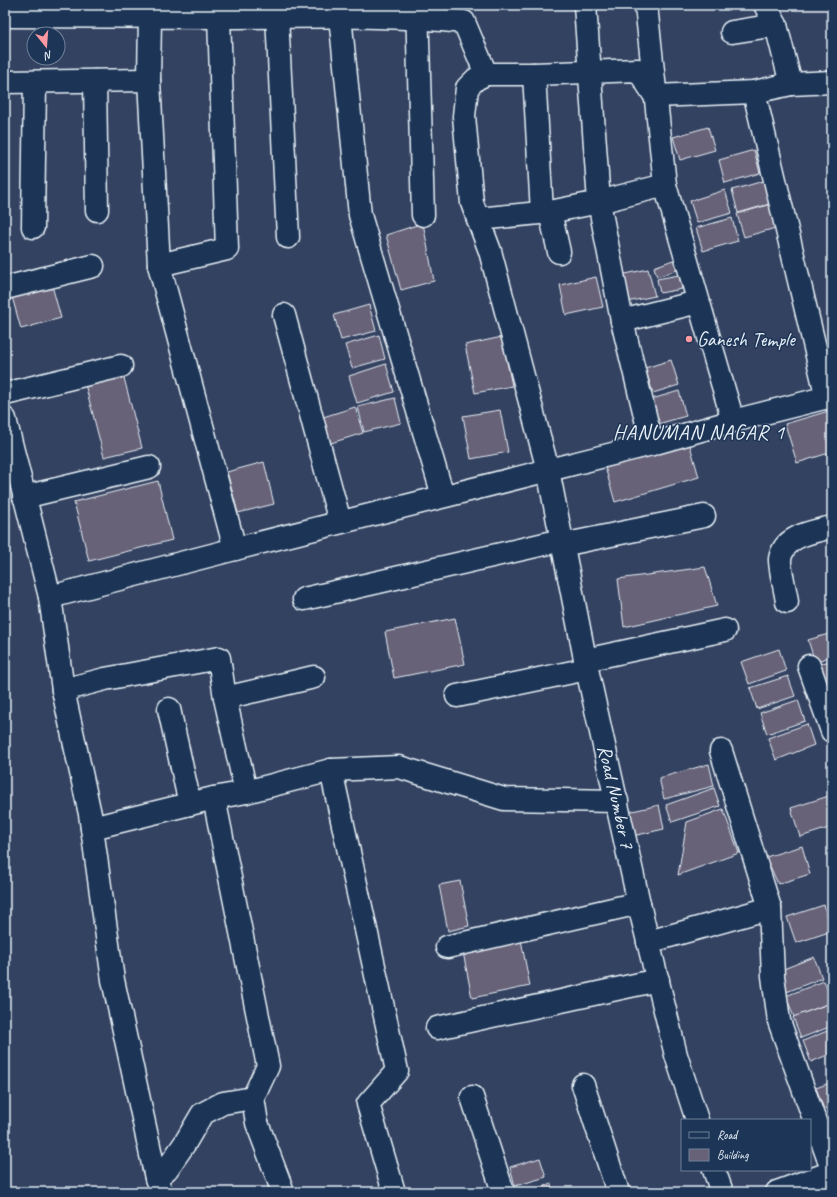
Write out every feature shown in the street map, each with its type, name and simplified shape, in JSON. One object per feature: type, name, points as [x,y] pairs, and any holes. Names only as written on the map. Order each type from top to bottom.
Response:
[{"type":"street","points":[[585,5],[599,202],[622,321],[652,444]]},
{"type":"street","points":[[646,5],[665,185],[733,421]]},
{"type":"street","points":[[765,5],[776,25],[791,84]]},
{"type":"street","points":[[5,16],[277,16],[341,10],[468,13],[486,74],[534,74],[638,70],[655,96]]},
{"type":"street","points":[[341,10],[360,215],[443,496]]},
{"type":"street","points":[[417,11],[423,215]]},
{"type":"street","points":[[150,16],[149,80],[159,265],[235,549]]},
{"type":"street","points":[[277,16],[288,237]]},
{"type":"street","points":[[159,265],[227,249],[219,17]]},
{"type":"street","points":[[732,32],[776,25]]},
{"type":"street","name":"Road Number 7","points":[[486,74],[476,79],[467,88],[464,116],[472,203],[490,251],[548,470],[586,664],[639,903],[676,1055],[698,1119]]},
{"type":"street","points":[[534,74],[546,212],[559,252]]},
{"type":"street","points":[[5,82],[149,80]]},
{"type":"street","points":[[95,81],[97,210]]},
{"type":"street","points":[[33,227],[35,82]]},
{"type":"street","points":[[655,96],[754,92],[791,84],[832,82]]},
{"type":"street","points":[[50,598],[235,549],[652,444],[733,421],[830,397],[754,92]]},
{"type":"street","points":[[478,219],[546,212],[599,202],[665,185]]},
{"type":"street","points":[[5,288],[93,266]]},
{"type":"street","points":[[622,321],[698,302]]},
{"type":"street","points":[[284,315],[340,522]]},
{"type":"street","points":[[5,394],[122,366]]},
{"type":"street","points":[[5,419],[50,598],[63,690],[92,828],[113,980],[158,1185]]},
{"type":"street","points":[[24,497],[149,467]]},
{"type":"street","points":[[304,599],[562,543],[704,516]]},
{"type":"street","points":[[787,602],[780,560],[784,546],[799,536],[832,527]]},
{"type":"street","points":[[457,696],[725,630]]},
{"type":"street","points":[[63,690],[105,679],[218,658],[225,698],[246,792]]},
{"type":"street","points":[[809,666],[832,731]]},
{"type":"street","points":[[225,698],[314,677]]},
{"type":"street","points":[[169,709],[190,804]]},
{"type":"street","points":[[721,751],[770,908],[773,976],[779,1021],[832,1170],[777,1192]]},
{"type":"street","points":[[92,828],[214,798],[246,792],[331,770],[399,767],[504,799],[617,801]]},
{"type":"street","points":[[331,770],[397,1071],[368,1104],[394,1192]]},
{"type":"street","points":[[214,798],[268,1066],[254,1098],[257,1123],[283,1192]]},
{"type":"street","points":[[447,947],[639,903]]},
{"type":"street","points":[[648,942],[770,908]]},
{"type":"street","points":[[437,1028],[658,980]]},
{"type":"street","points":[[583,1085],[618,1192]]},
{"type":"street","points":[[472,1097],[502,1192]]},
{"type":"street","points":[[158,1185],[202,1114],[224,1103],[254,1098]]},
{"type":"street","points":[[714,1171],[722,1192]]},
{"type":"building","points":[[708,127],[715,150],[680,160],[673,137]]},
{"type":"building","points":[[754,150],[760,173],[725,183],[719,160]]},
{"type":"building","points":[[767,180],[773,203],[738,213],[732,190]]},
{"type":"building","points":[[725,190],[732,213],[697,223],[690,201]]},
{"type":"building","points":[[772,204],[779,227],[744,237],[737,214]]},
{"type":"building","points":[[732,218],[738,241],[703,251],[696,228]]},
{"type":"building","points":[[423,223],[434,281],[401,290],[386,235]]},
{"type":"building","points":[[673,260],[677,270],[657,277],[654,267]]},
{"type":"building","points":[[648,269],[655,296],[627,302],[621,275]]},
{"type":"building","points":[[679,275],[682,289],[660,293],[657,279]]},
{"type":"building","points":[[596,277],[603,307],[566,315],[560,285]]},
{"type":"building","points":[[51,282],[61,318],[21,329],[11,293]]},
{"type":"building","points":[[369,305],[376,331],[341,340],[334,315]]},
{"type":"building","points":[[379,335],[385,359],[352,368],[345,345]]},
{"type":"building","points":[[502,337],[512,386],[475,393],[465,345]]},
{"type":"building","points":[[671,360],[679,385],[653,393],[645,368]]},
{"type":"building","points":[[386,364],[394,392],[357,403],[349,376]]},
{"type":"building","points":[[123,374],[142,448],[104,457],[85,384]]},
{"type":"building","points":[[679,391],[686,416],[658,424],[652,399]]},
{"type":"building","points":[[395,398],[401,423],[364,432],[358,407]]},
{"type":"building","points":[[355,407],[363,433],[328,444],[320,418]]},
{"type":"building","points":[[500,410],[508,452],[471,459],[463,416]]},
{"type":"building","points":[[832,410],[832,452],[797,463],[785,424]]},
{"type":"building","points":[[689,442],[699,477],[615,502],[605,467]]},
{"type":"building","points":[[264,462],[274,504],[238,513],[227,472]]},
{"type":"building","points":[[158,481],[172,540],[89,561],[74,502]]},
{"type":"building","points":[[705,567],[717,606],[624,627],[618,579]]},
{"type":"building","points":[[455,618],[465,664],[394,678],[385,632]]},
{"type":"building","points":[[832,633],[832,656],[815,662],[808,640]]},
{"type":"building","points":[[779,649],[786,671],[749,684],[741,662]]},
{"type":"building","points":[[832,660],[832,684],[824,687],[817,665]]},
{"type":"building","points":[[788,676],[795,696],[757,709],[750,688]]},
{"type":"building","points":[[798,700],[805,721],[767,734],[760,713]]},
{"type":"building","points":[[807,724],[814,745],[776,760],[768,738]]},
{"type":"building","points":[[709,764],[714,786],[664,799],[659,778]]},
{"type":"building","points":[[714,788],[720,806],[672,822],[666,805]]},
{"type":"building","points":[[832,795],[832,827],[800,837],[791,808]]},
{"type":"building","points":[[659,805],[664,829],[633,836],[628,812]]},
{"type":"building","points":[[723,809],[739,853],[678,875],[687,822]]},
{"type":"building","points":[[802,846],[810,874],[778,884],[766,857]]},
{"type":"building","points":[[460,881],[469,926],[448,931],[439,885]]},
{"type":"building","points":[[824,905],[832,931],[796,943],[787,917]]},
{"type":"building","points":[[521,940],[530,986],[472,998],[463,952]]},
{"type":"building","points":[[814,957],[822,978],[784,993],[776,972]]},
{"type":"building","points":[[824,981],[832,1002],[794,1017],[786,996]]},
{"type":"building","points":[[831,1003],[832,1026],[801,1038],[793,1017]]},
{"type":"building","points":[[832,1029],[832,1053],[811,1062],[803,1041]]},
{"type":"building","points":[[832,1082],[832,1106],[824,1109],[816,1088]]},
{"type":"building","points":[[540,1158],[546,1177],[515,1186],[510,1167]]},
{"type":"building","points":[[551,1184],[553,1192],[528,1192]]},
{"type":"place","name":"Ganesh Temple","points":[[689,339]]},
{"type":"district","name":"HANUMAN NAGAR 1","points":[[699,432]]}]
